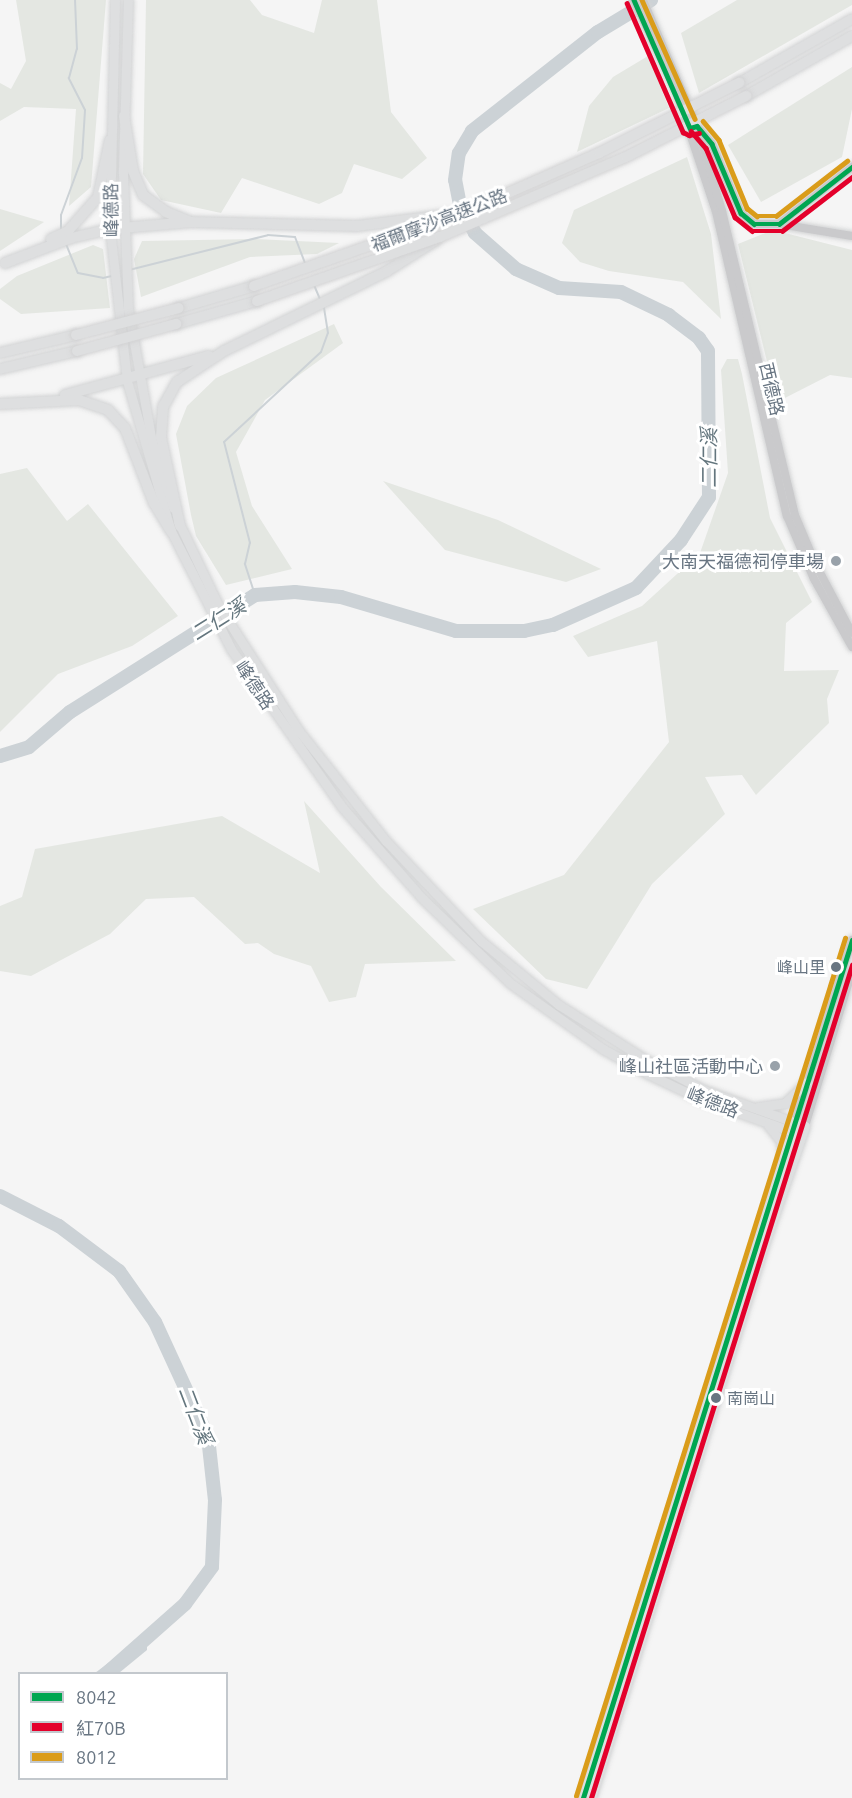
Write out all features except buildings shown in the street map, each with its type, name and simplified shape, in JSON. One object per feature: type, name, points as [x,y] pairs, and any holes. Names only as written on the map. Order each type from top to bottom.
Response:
[{"type":"highway","name":"福爾摩沙高速公路","points":[[0,353],[179,308],[254,286],[460,214],[599,153],[739,83],[852,19]]},
{"type":"highway","name":"福爾摩沙高速公路","points":[[0,369],[77,351],[257,300],[440,237],[626,157],[746,96],[852,36]]},
{"type":"highway","points":[[124,116],[133,171],[143,195],[166,212],[191,222]]},
{"type":"highway","points":[[3,265],[68,231],[89,209],[98,197],[110,140]]},
{"type":"highway","points":[[3,265],[110,229],[191,222],[357,226],[460,214]]},
{"type":"highway","points":[[177,532],[163,455],[163,407],[177,382],[224,351],[387,271],[440,237]]},
{"type":"highway","points":[[0,404],[50,398],[127,381],[224,351]]},
{"type":"highway","points":[[50,398],[98,404],[120,421],[154,503],[177,532]]},
{"type":"main road","name":"峰德路","points":[[115,0],[110,140],[110,229],[116,313],[127,381],[177,532],[231,649],[342,807],[422,898],[510,983],[550,1014],[648,1074],[700,1099],[754,1112]]},
{"type":"main road","name":"峰德路","points":[[128,0],[123,228],[128,309],[138,378],[155,454],[177,532],[218,605],[260,675],[351,800],[430,891],[505,963],[586,1024],[648,1061],[704,1090],[799,1129]]},
{"type":"main road","points":[[754,1112],[785,1103],[807,1082]]},
{"type":"main road","points":[[754,1112],[776,1133],[783,1159]]},
{"type":"main road","points":[[584,1798],[783,1159],[799,1129]]},
{"type":"main road","points":[[591,1798],[799,1129]]},
{"type":"street","points":[[634,0],[680,90]]},
{"type":"street","points":[[643,0],[694,127],[712,144],[741,213],[754,224],[779,224],[852,236]]},
{"type":"street","name":"西德路","points":[[694,127],[729,256],[791,515],[814,579],[852,647]]},
{"type":"street","points":[[779,224],[852,167]]},
{"type":"street","name":"西德路","points":[[791,515],[852,633]]},
{"type":"street","points":[[799,1129],[807,1082],[852,940]]},
{"type":"street","points":[[799,1129],[852,971]]},
{"type":"shaded area","points":[[16,0],[106,0],[91,187],[69,206],[76,109],[24,107],[0,121],[0,83],[11,89],[26,61]]},
{"type":"shaded area","points":[[146,0],[250,0],[262,15],[314,33],[322,0],[377,0],[391,112],[427,158],[402,179],[354,164],[342,193],[319,204],[242,178],[221,213],[161,200],[143,174]]},
{"type":"shaded area","points":[[737,0],[852,0],[852,5],[699,93],[681,33]]},
{"type":"shaded area","points":[[648,56],[669,108],[577,152],[589,106],[613,77]]},
{"type":"shaded area","points":[[852,67],[852,109],[842,157],[761,202],[728,145]]},
{"type":"shaded area","points":[[687,157],[711,234],[721,319],[683,282],[609,271],[580,262],[562,243],[574,210]]},
{"type":"shaded area","points":[[0,209],[44,222],[0,251]]},
{"type":"shaded area","points":[[773,230],[852,250],[852,378],[830,375],[777,402],[738,244]]},
{"type":"shaded area","points":[[255,239],[339,243],[317,254],[250,257],[141,297],[134,259],[142,241]]},
{"type":"shaded area","points":[[93,245],[103,249],[110,308],[21,314],[0,299],[0,289],[17,276]]},
{"type":"shaded area","points":[[334,324],[343,343],[265,400],[236,452],[252,506],[292,569],[226,585],[196,536],[191,515],[176,434],[187,406],[216,378]]},
{"type":"shaded area","points":[[727,359],[738,359],[770,518],[812,602],[786,623],[784,671],[839,670],[827,699],[829,723],[756,795],[742,775],[705,777],[725,814],[652,884],[587,989],[546,979],[473,909],[564,875],[669,742],[657,641],[588,657],[573,636],[642,606],[700,553],[728,473],[721,370]]},
{"type":"shaded area","points":[[27,468],[67,521],[88,504],[178,616],[132,646],[58,674],[0,732],[0,474]]},
{"type":"shaded area","points":[[383,481],[498,520],[601,569],[566,582],[445,550]]},
{"type":"shaded area","points":[[304,801],[381,887],[456,961],[365,964],[356,997],[329,1002],[311,966],[274,954],[258,943],[245,944],[194,897],[146,899],[110,934],[31,976],[0,971],[0,906],[22,897],[35,849],[222,816],[320,873]]},
{"type":"shaded area","points":[[147,1634],[147,1650],[120,1672],[96,1672]]},
{"type":"waterway","points":[[61,230],[61,215],[82,158],[85,110],[69,78],[77,49],[75,0]]},
{"type":"waterway","points":[[629,0],[633,8]]},
{"type":"waterway","name":"二仁溪","points":[[0,756],[29,747],[70,712],[255,595],[295,592],[341,597],[456,631],[524,631],[553,625],[636,588],[681,540],[709,497],[708,351],[699,338],[669,315],[621,292],[559,288],[516,269],[475,233],[460,205],[455,180],[459,153],[472,131],[598,32],[651,0]]},
{"type":"waterway","points":[[129,270],[268,235],[295,237],[305,263]]},
{"type":"waterway","points":[[66,244],[78,273],[103,278],[112,276]]},
{"type":"waterway","points":[[314,285],[320,299]]},
{"type":"waterway","points":[[255,595],[245,564],[250,543],[224,442],[321,352],[328,333],[324,307]]},
{"type":"waterway","name":"二仁溪","points":[[0,1196],[59,1226],[119,1271],[155,1322],[208,1437],[215,1500],[212,1567],[185,1604],[108,1672]]},
{"type":"transit line","name":"8042","points":[[634,0],[690,128],[697,126]]},
{"type":"transit line","name":"8012","points":[[642,0],[695,119]]},
{"type":"transit line","name":"紅70B","points":[[627,3],[683,132],[689,135],[699,133]]},
{"type":"transit line","name":"8012","points":[[703,121],[719,140],[747,208],[757,216],[776,216],[847,161]]},
{"type":"transit line","name":"8042","points":[[697,126],[712,144],[741,213],[754,224],[779,224],[852,167]]},
{"type":"transit line","name":"紅70B","points":[[691,131],[706,148],[735,217],[752,231],[782,231],[852,177]]},
{"type":"transit line","name":"8012","points":[[576,1796],[845,938]]},
{"type":"transit line","name":"8042","points":[[583,1798],[852,940]]},
{"type":"transit line","name":"紅70B","points":[[591,1798],[852,965]]},
{"type":"place","name":"大南天福德祠停車場","points":[[836,561]]},
{"type":"place","name":"峰山里","points":[[836,967]]},
{"type":"place","name":"峰山社區活動中心","points":[[775,1066]]},
{"type":"place","name":"南崗山","points":[[716,1398]]}]
